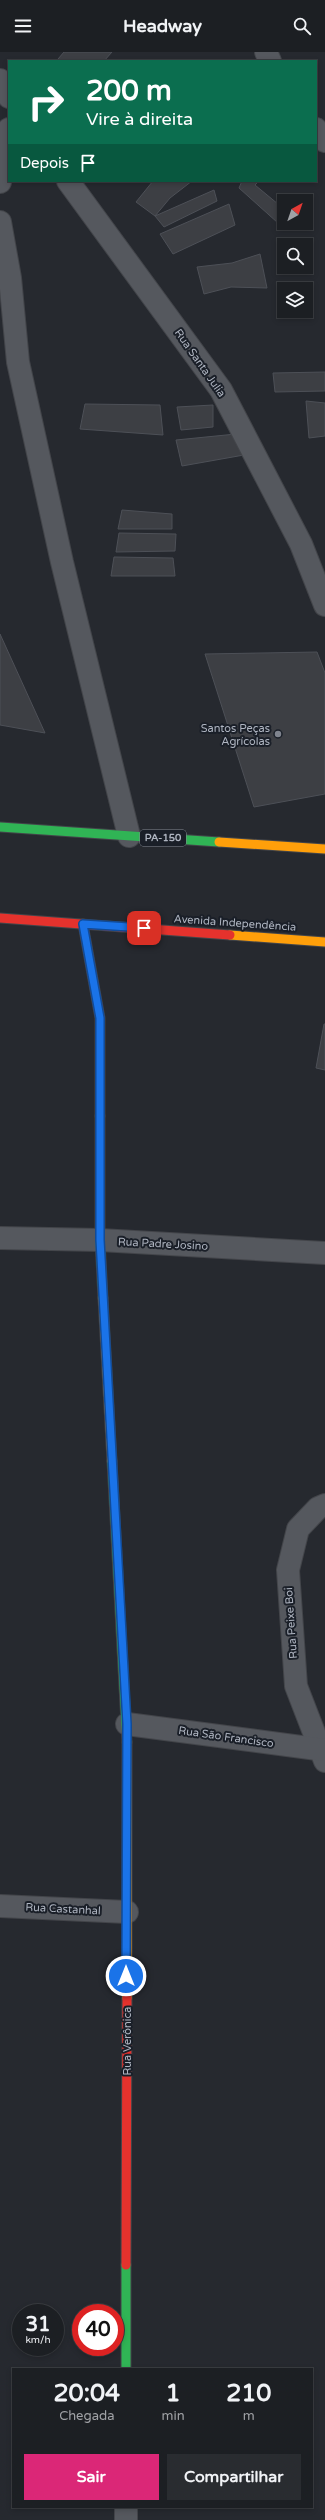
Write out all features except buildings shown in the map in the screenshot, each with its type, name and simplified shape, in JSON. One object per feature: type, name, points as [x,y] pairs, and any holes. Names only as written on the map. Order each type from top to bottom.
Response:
[{"type":"street","points":[[0,80],[8,95]]},
{"type":"street","points":[[317,130],[325,141]]},
{"type":"street","points":[[0,182],[8,135]]},
{"type":"street","name":"Rua Santa Julia","points":[[69,182],[221,390],[301,544],[325,605]]},
{"type":"street","points":[[0,222],[10,278],[18,362],[62,562],[129,836]]},
{"type":"street","name":"PA-150","points":[[0,827],[325,849]]},
{"type":"street","name":"Avenida Independência","points":[[0,918],[325,942]]},
{"type":"street","name":"Rua Verônica","points":[[83,924],[100,1018],[100,1240],[127,1724],[126,2368]]},
{"type":"street","name":"Rua Padre Josino","points":[[0,1238],[100,1240],[325,1253]]},
{"type":"street","name":"Rua Peixe Boi","points":[[324,1754],[296,1686],[288,1570],[298,1529],[318,1508],[325,1505]]},
{"type":"street","name":"Rua São Francisco","points":[[127,1724],[324,1754]]},
{"type":"street","name":"Rua Castanhal","points":[[0,1906],[126,1912]]},
{"type":"street","points":[[126,2508],[126,2520]]},
{"type":"traffic: fast","points":[[0,827],[219,842]]},
{"type":"traffic: fast","points":[[100,1116],[100,1240],[103,1298]]},
{"type":"traffic: fast","points":[[112,1461],[127,1742]]},
{"type":"traffic: fast","points":[[126,2265],[126,2368]]},
{"type":"traffic: slow","points":[[219,842],[325,849]]},
{"type":"traffic: slow","points":[[230,935],[325,942]]},
{"type":"traffic: slow","points":[[103,1298],[112,1461]]},
{"type":"traffic: slow","points":[[127,1742],[127,1998]]},
{"type":"traffic: jam","points":[[0,918],[230,935]]},
{"type":"traffic: jam","points":[[83,924],[100,1018],[100,1116]]},
{"type":"traffic: jam","points":[[126,2265],[127,1998]]},
{"type":"place","name":"Santos Peças Agrícolas","points":[[278,734]]},
{"type":"route","points":[[126,1976],[127,1724],[100,1240],[100,1018],[83,924],[144,928]]}]
